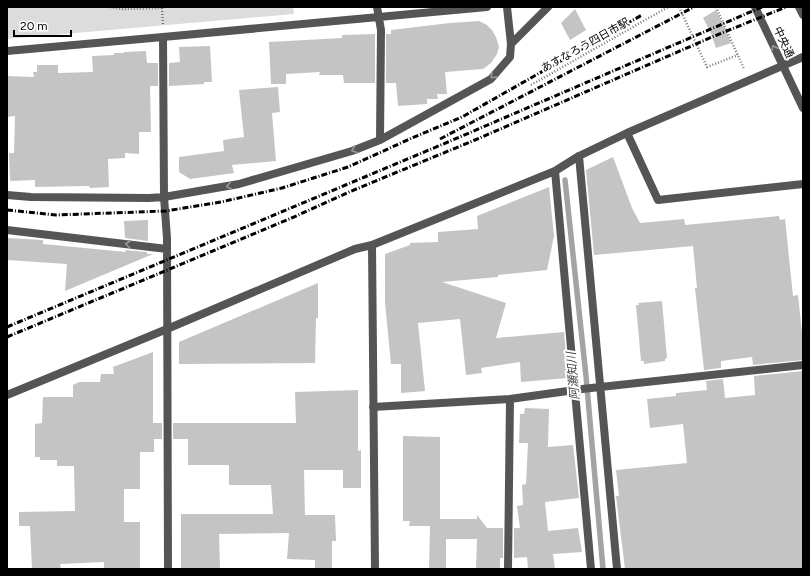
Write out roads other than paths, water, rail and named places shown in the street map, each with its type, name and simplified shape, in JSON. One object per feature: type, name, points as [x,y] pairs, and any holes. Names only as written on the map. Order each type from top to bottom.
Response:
[{"type":"street","points":[[378,7],[381,30],[380,140]]},
{"type":"street","points":[[7,50],[487,7]]},
{"type":"street","points":[[7,194],[32,197],[164,197],[246,182],[352,151],[380,140],[491,79],[510,57],[511,44],[507,7]]},
{"type":"street","points":[[511,44],[548,7]]},
{"type":"street","name":"中央通","points":[[755,7],[803,108]]},
{"type":"street","points":[[800,7],[803,15]]},
{"type":"street","points":[[163,37],[164,197],[167,249],[168,569]]},
{"type":"street","points":[[7,395],[355,249],[372,245],[555,171],[579,156],[627,133],[803,57]]},
{"type":"street","points":[[627,133],[658,200],[803,184]]},
{"type":"street","points":[[579,156],[596,388],[617,569]]},
{"type":"street","points":[[555,171],[578,390],[591,569]]},
{"type":"street","points":[[7,230],[167,249]]},
{"type":"street","points":[[372,245],[375,569]]},
{"type":"street","points":[[373,407],[510,399],[578,390],[803,366]]},
{"type":"street","points":[[508,569],[510,399]]},
{"type":"waterway","name":"阿瀬知川","points":[[565,180],[586,376],[603,569]]},
{"type":"railway","points":[[440,139],[694,7]]},
{"type":"railway","points":[[7,327],[448,142],[762,7]]},
{"type":"railway","points":[[7,337],[294,217],[349,192],[475,140],[712,37],[786,7]]},
{"type":"railway","points":[[7,210],[56,215],[166,211],[221,202],[282,188],[348,167],[462,117],[642,15]]}]
